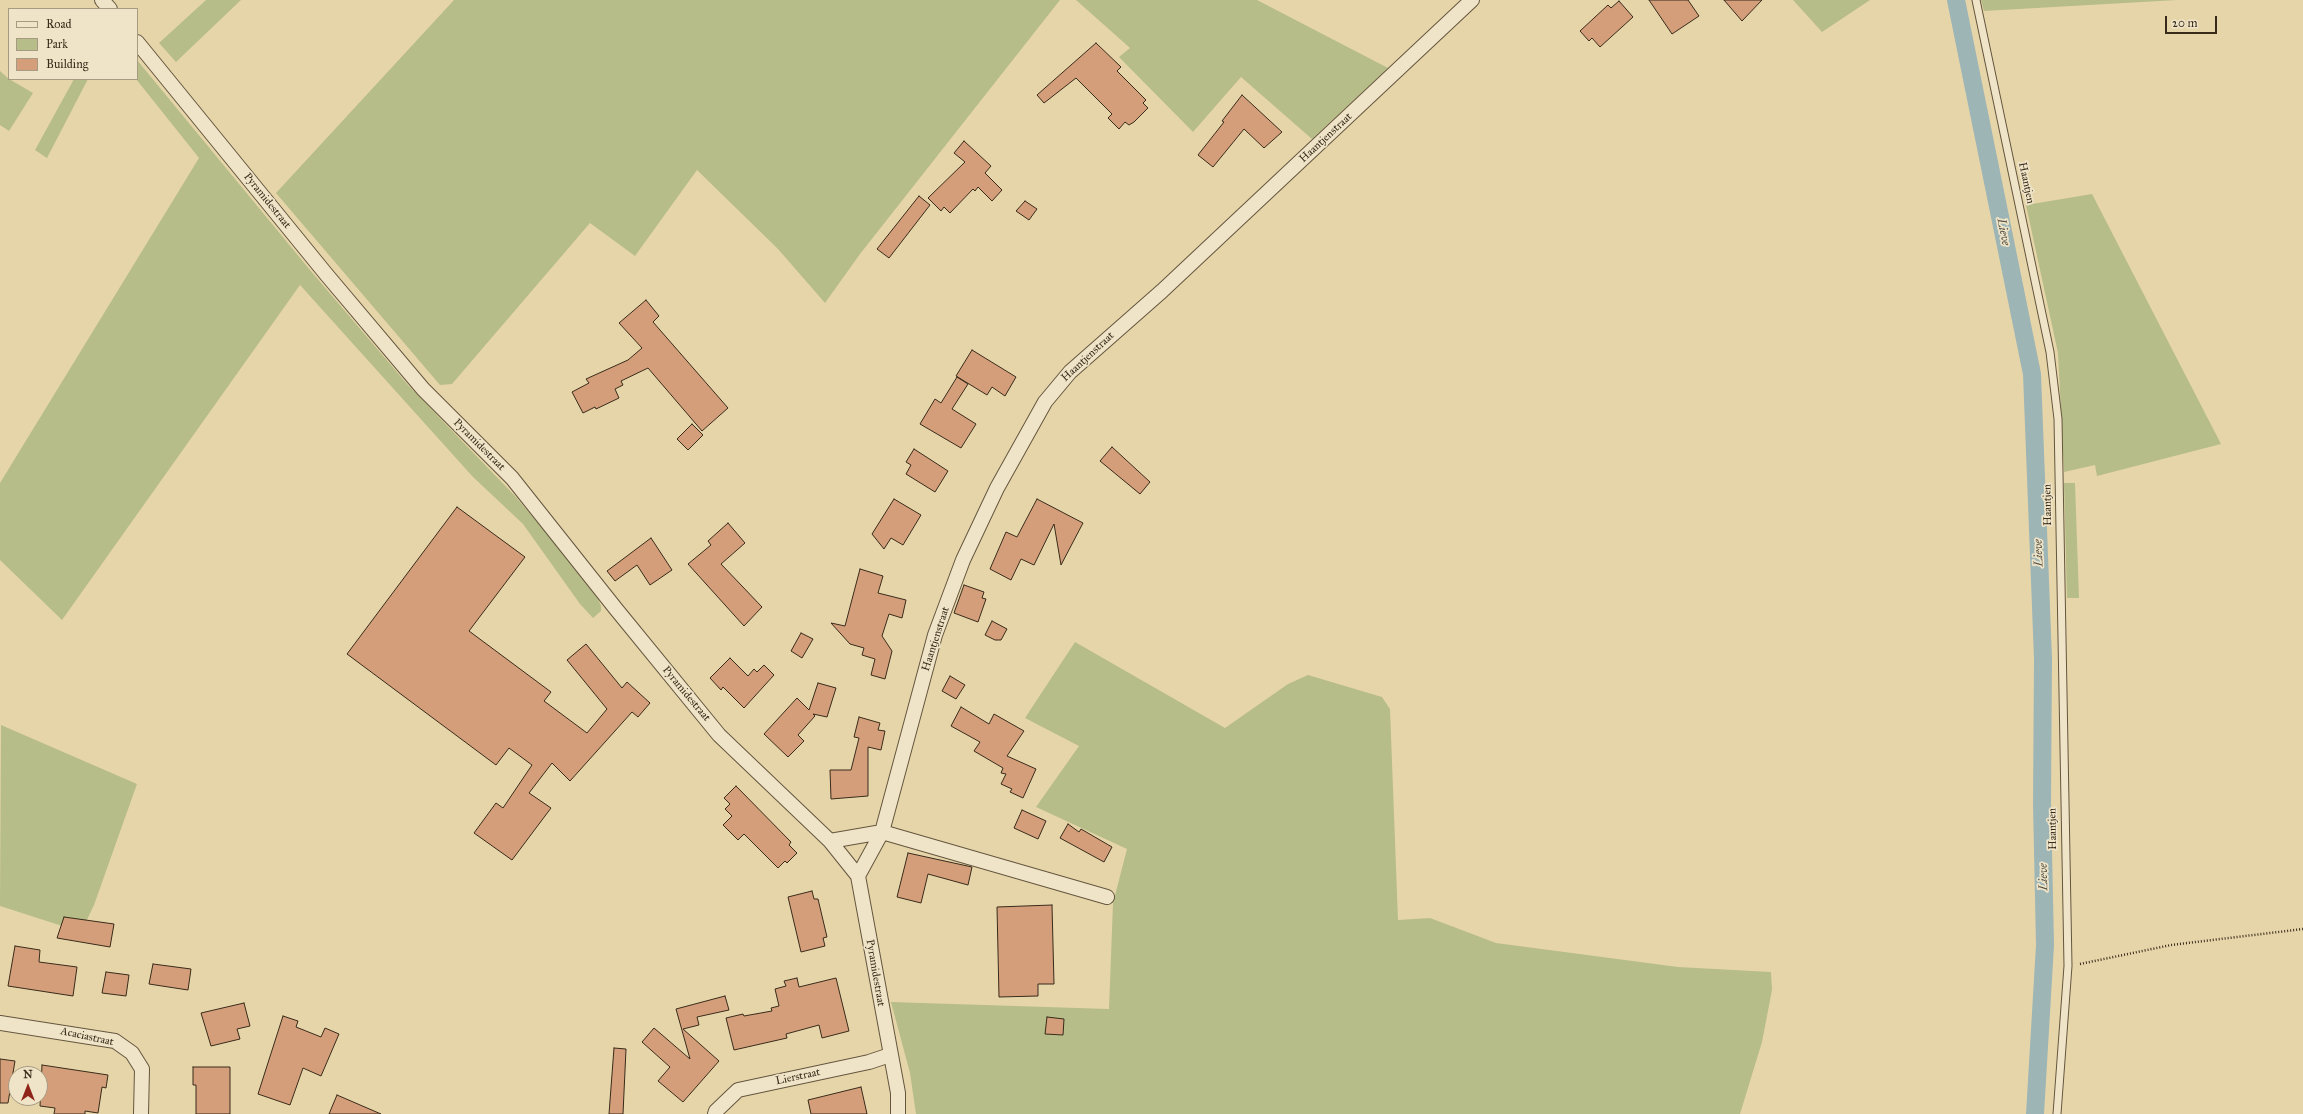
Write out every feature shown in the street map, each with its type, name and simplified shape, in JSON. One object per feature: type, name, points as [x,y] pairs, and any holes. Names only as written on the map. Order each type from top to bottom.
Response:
[{"type":"street","points":[[102,0],[109,8]]},
{"type":"street","name":"Haantjenstraat","points":[[858,876],[882,832],[935,635],[963,560],[997,488],[1045,402],[1070,372],[1162,291],[1472,0]]},
{"type":"street","name":"Pyramidestraat","points":[[138,43],[326,274],[423,389],[512,478],[719,735],[830,840],[858,876],[898,1093],[898,1114]]},
{"type":"street","points":[[830,840],[882,832],[1107,897]]},
{"type":"street","name":"Acaciastraat","points":[[0,1023],[115,1041],[132,1053],[142,1069],[141,1114]]},
{"type":"street","name":"Lierstraat","points":[[715,1114],[716,1111],[738,1090],[869,1062],[890,1055]]},
{"type":"lane","name":"Haantjen","points":[[1976,0],[2050,352],[2058,419],[2068,966],[2057,1114]]},
{"type":"path","points":[[2068,966],[2171,945],[2303,929]]},
{"type":"green space","points":[[206,0],[241,0],[176,62],[159,43]]},
{"type":"green space","points":[[454,0],[1060,0],[860,254],[825,303],[778,249],[697,170],[635,256],[590,223],[452,384],[440,385],[276,193]]},
{"type":"green space","points":[[1076,0],[1257,0],[1388,68],[1312,139],[1241,77],[1193,132],[1119,57],[1130,48]]},
{"type":"green space","points":[[1793,0],[1870,0],[1822,32]]},
{"type":"green space","points":[[1981,0],[2177,0],[1984,11]]},
{"type":"green space","points":[[138,61],[310,270],[408,385],[515,496],[548,535],[598,599],[601,606],[601,611],[593,618],[580,604],[523,524],[473,477],[300,285],[62,620],[0,560],[0,483],[199,158],[137,80],[138,80]]},
{"type":"green space","points":[[0,71],[8,78],[8,80],[11,80],[33,93],[9,131],[0,125]]},
{"type":"green space","points":[[73,80],[87,80],[47,158],[35,150]]},
{"type":"green space","points":[[2092,194],[2221,444],[2097,476],[2095,465],[2064,472],[2058,353],[2026,205]]},
{"type":"green space","points":[[2064,483],[2075,483],[2079,598],[2067,598]]},
{"type":"green space","points":[[1075,642],[1225,728],[1288,684],[1308,675],[1382,697],[1390,709],[1398,920],[1430,918],[1496,943],[1678,967],[1771,972],[1772,990],[1762,1042],[1740,1114],[916,1114],[910,1073],[891,1002],[1109,1009],[1113,903],[1127,849],[1036,807],[1079,746],[1025,718]]},
{"type":"green space","points":[[1,725],[137,784],[94,905],[81,932],[0,906]]},
{"type":"building","points":[[1649,0],[1688,0],[1699,16],[1672,34]]},
{"type":"building","points":[[1724,0],[1762,0],[1742,21]]},
{"type":"building","points":[[1619,1],[1633,17],[1600,47],[1592,38],[1589,41],[1580,31],[1608,5],[1611,8]]},
{"type":"building","points":[[1096,43],[1121,67],[1117,71],[1146,100],[1143,103],[1148,108],[1134,122],[1129,125],[1125,122],[1119,129],[1108,118],[1112,114],[1076,78],[1044,103],[1037,95]]},
{"type":"building","points":[[1242,95],[1282,132],[1264,148],[1244,129],[1213,167],[1198,155],[1224,122],[1222,121]]},
{"type":"building","points":[[964,141],[991,166],[985,173],[1002,190],[992,201],[978,187],[975,191],[973,189],[950,213],[944,207],[941,211],[928,198],[965,162],[954,153]]},
{"type":"building","points":[[919,196],[930,205],[889,258],[877,249]]},
{"type":"building","points":[[1025,201],[1037,209],[1029,220],[1016,211]]},
{"type":"building","points":[[646,300],[659,316],[653,322],[728,408],[702,431],[648,368],[621,381],[623,385],[615,389],[619,398],[596,409],[595,407],[583,413],[572,392],[589,383],[586,379],[628,360],[642,348],[619,323]]},
{"type":"building","points":[[972,350],[1016,377],[1005,396],[992,387],[987,395],[956,376]]},
{"type":"building","points":[[957,377],[968,384],[952,409],[976,424],[961,448],[920,424],[935,399],[941,403]]},
{"type":"building","points":[[692,424],[703,435],[688,450],[677,439]]},
{"type":"building","points":[[1112,447],[1150,482],[1140,494],[1100,461]]},
{"type":"building","points":[[914,449],[948,471],[935,492],[906,474],[911,465],[906,462]]},
{"type":"building","points":[[894,499],[921,515],[903,545],[891,538],[884,549],[872,534]]},
{"type":"building","points":[[1037,499],[1083,523],[1061,565],[1054,524],[1034,565],[1021,559],[1011,580],[990,569],[1006,532],[1017,537]]},
{"type":"building","points":[[457,507],[525,557],[469,631],[551,692],[544,701],[587,733],[607,709],[567,660],[586,644],[622,688],[627,682],[650,703],[638,717],[632,712],[570,781],[552,763],[529,793],[551,808],[512,860],[474,833],[496,803],[503,808],[532,765],[509,748],[496,765],[347,654]]},
{"type":"building","points":[[728,523],[745,543],[721,564],[762,607],[744,626],[688,564],[711,545],[708,541]]},
{"type":"building","points":[[651,538],[672,570],[650,585],[637,565],[615,581],[607,571]]},
{"type":"building","points":[[860,569],[883,576],[878,593],[906,600],[902,618],[889,614],[882,636],[892,651],[885,679],[871,675],[875,659],[862,655],[864,648],[850,644],[831,623],[845,626]]},
{"type":"building","points":[[964,585],[984,592],[982,598],[986,599],[978,622],[954,613]]},
{"type":"building","points":[[992,621],[1007,629],[1001,640],[995,640],[985,635]]},
{"type":"building","points":[[801,633],[813,639],[802,658],[791,651]]},
{"type":"building","points":[[730,658],[748,676],[754,669],[757,672],[764,665],[774,675],[744,708],[723,687],[721,690],[710,678]]},
{"type":"building","points":[[950,676],[965,685],[956,699],[942,691]]},
{"type":"building","points":[[818,683],[836,688],[827,717],[813,714],[815,716],[798,735],[804,741],[788,757],[764,734],[797,698],[809,710]]},
{"type":"building","points":[[961,707],[989,724],[994,714],[1024,731],[1007,756],[1036,769],[1023,798],[1010,792],[1012,789],[1001,784],[1006,774],[1001,773],[1003,768],[974,751],[980,742],[951,726]]},
{"type":"building","points":[[859,717],[880,723],[878,730],[885,731],[881,750],[868,747],[868,796],[831,799],[830,770],[851,770],[859,738],[854,737]]},
{"type":"building","points":[[736,786],[791,842],[789,845],[797,853],[787,863],[785,861],[778,868],[744,834],[738,840],[723,825],[732,816],[725,809],[730,804],[724,798]]},
{"type":"building","points":[[1022,810],[1046,821],[1038,839],[1014,828]]},
{"type":"building","points":[[1068,824],[1079,832],[1081,829],[1112,847],[1104,862],[1060,838]]},
{"type":"building","points":[[908,853],[972,867],[968,885],[928,874],[921,903],[897,897]]},
{"type":"building","points":[[812,891],[814,899],[818,899],[827,937],[823,938],[825,946],[801,952],[788,897]]},
{"type":"building","points":[[1052,905],[1054,984],[1038,984],[1038,996],[999,997],[997,907]]},
{"type":"building","points":[[64,917],[114,924],[110,947],[57,938]]},
{"type":"building","points":[[15,946],[40,950],[39,962],[77,967],[73,996],[8,986]]},
{"type":"building","points":[[153,964],[191,969],[188,990],[149,984]]},
{"type":"building","points":[[106,972],[129,975],[126,996],[102,993]]},
{"type":"building","points":[[797,978],[799,987],[836,978],[849,1031],[822,1038],[819,1025],[786,1034],[787,1038],[734,1050],[726,1018],[743,1014],[744,1016],[772,1011],[771,1008],[779,1006],[775,989],[786,986],[784,981]]},
{"type":"building","points":[[725,996],[729,1010],[697,1017],[699,1025],[683,1029],[719,1061],[683,1102],[658,1081],[670,1067],[642,1042],[654,1028],[690,1059],[676,1009]]},
{"type":"building","points":[[244,1003],[250,1026],[237,1029],[240,1039],[211,1046],[201,1013]]},
{"type":"building","points":[[283,1016],[298,1021],[296,1027],[321,1037],[325,1028],[339,1034],[321,1076],[303,1068],[290,1105],[258,1094]]},
{"type":"building","points":[[1047,1017],[1064,1019],[1063,1035],[1045,1034]]},
{"type":"building","points":[[614,1048],[626,1049],[623,1114],[609,1114]]},
{"type":"building","points":[[0,1059],[15,1061],[14,1066],[8,1066],[8,1103],[0,1103]]},
{"type":"building","points":[[42,1065],[108,1075],[106,1088],[102,1087],[98,1113],[85,1111],[85,1114],[54,1114],[55,1108],[40,1106],[48,1106],[48,1066]]},
{"type":"building","points":[[193,1067],[230,1067],[230,1114],[196,1114],[196,1085],[193,1085]]},
{"type":"building","points":[[861,1087],[867,1114],[811,1114],[808,1100]]},
{"type":"building","points":[[337,1095],[381,1114],[329,1114]]},
{"type":"waterway","name":"Lieve","points":[[1956,0],[2032,374],[2043,659],[2042,803],[2045,945],[2035,1114]]}]
